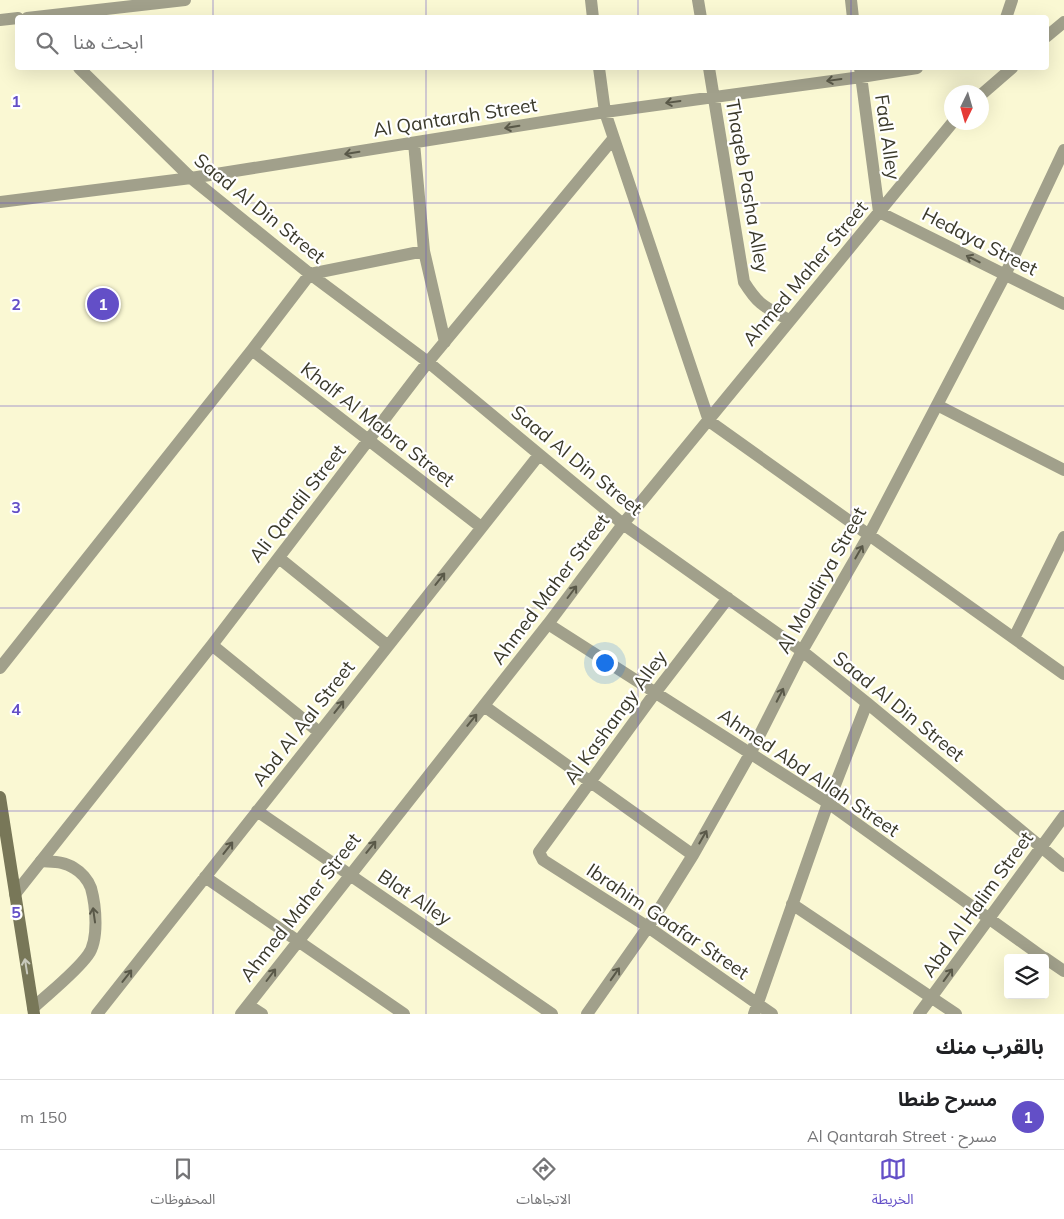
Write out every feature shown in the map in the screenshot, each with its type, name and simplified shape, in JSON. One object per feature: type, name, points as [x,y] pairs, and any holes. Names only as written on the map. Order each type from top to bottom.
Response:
[{"type":"main road","points":[[0,797],[33,1011]]},
{"type":"street","points":[[46,15],[185,0]]},
{"type":"street","points":[[591,0],[593,15]]},
{"type":"street","points":[[698,0],[700,15]]},
{"type":"street","points":[[851,0],[853,15]]},
{"type":"street","points":[[1007,15],[1012,0]]},
{"type":"street","points":[[0,20],[15,18]]},
{"type":"street","points":[[1049,34],[1064,22]]},
{"type":"street","name":"Saad Al Din Street","points":[[81,70],[191,178],[310,274],[428,362],[623,524],[802,651],[1064,866]]},
{"type":"street","points":[[599,70],[605,112],[709,421],[1064,674]]},
{"type":"street","name":"Thaqeb Pasha Alley","points":[[709,70],[744,282],[754,298],[761,304],[789,320]]},
{"type":"street","name":"Al Qantarah Street","points":[[0,202],[191,178],[861,72],[889,70]]},
{"type":"street","points":[[989,88],[1010,70]]},
{"type":"street","name":"Fadl Alley","points":[[861,72],[880,212]]},
{"type":"street","name":"Ahmed Maher Street","points":[[245,1009],[548,624],[623,524],[947,130]]},
{"type":"street","name":"Ali Qandil Street","points":[[15,894],[212,645],[428,362],[614,139]]},
{"type":"street","points":[[414,143],[424,251],[445,342]]},
{"type":"street","name":"Al Moudirya Street","points":[[587,1014],[648,927],[693,854],[750,754],[802,651],[869,535],[1005,275],[1064,150]]},
{"type":"street","name":"Hedaya Street","points":[[880,212],[1064,304]]},
{"type":"street","points":[[0,668],[310,274],[424,251]]},
{"type":"street","name":"Khalf Al Mabra Street","points":[[252,350],[481,527]]},
{"type":"street","points":[[937,405],[1064,470]]},
{"type":"street","name":"Abd Al Aal Street","points":[[100,1013],[205,877],[539,455]]},
{"type":"street","points":[[1014,638],[1064,536]]},
{"type":"street","points":[[279,558],[388,646]]},
{"type":"street","name":"Al Kashangy Alley","points":[[544,860],[540,855],[540,849],[728,598]]},
{"type":"street","name":"Ahmed Abd Allah Street","points":[[548,624],[828,803],[1039,954]]},
{"type":"street","points":[[212,645],[320,732]]},
{"type":"street","points":[[756,1009],[828,803],[867,703]]},
{"type":"street","points":[[484,706],[693,854]]},
{"type":"street","name":"Blat Alley","points":[[257,811],[552,1014]]},
{"type":"street","name":"Abd Al Halim Street","points":[[919,1014],[1064,816]]},
{"type":"street","name":"Ibrahim Gaafar Street","points":[[544,860],[648,927],[756,1009],[772,1014]]},
{"type":"street","points":[[33,1011],[82,963],[93,947],[96,936],[91,888],[85,877],[65,863],[41,861]]},
{"type":"street","points":[[205,877],[404,1014]]},
{"type":"street","points":[[792,904],[956,1014]]},
{"type":"street","name":"Ahmed Abd Allah Street","points":[[1049,961],[1064,971]]},
{"type":"street","points":[[245,1009],[262,1014]]},
{"type":"place","name":"مسرح طنطا","points":[[103,304]]}]
